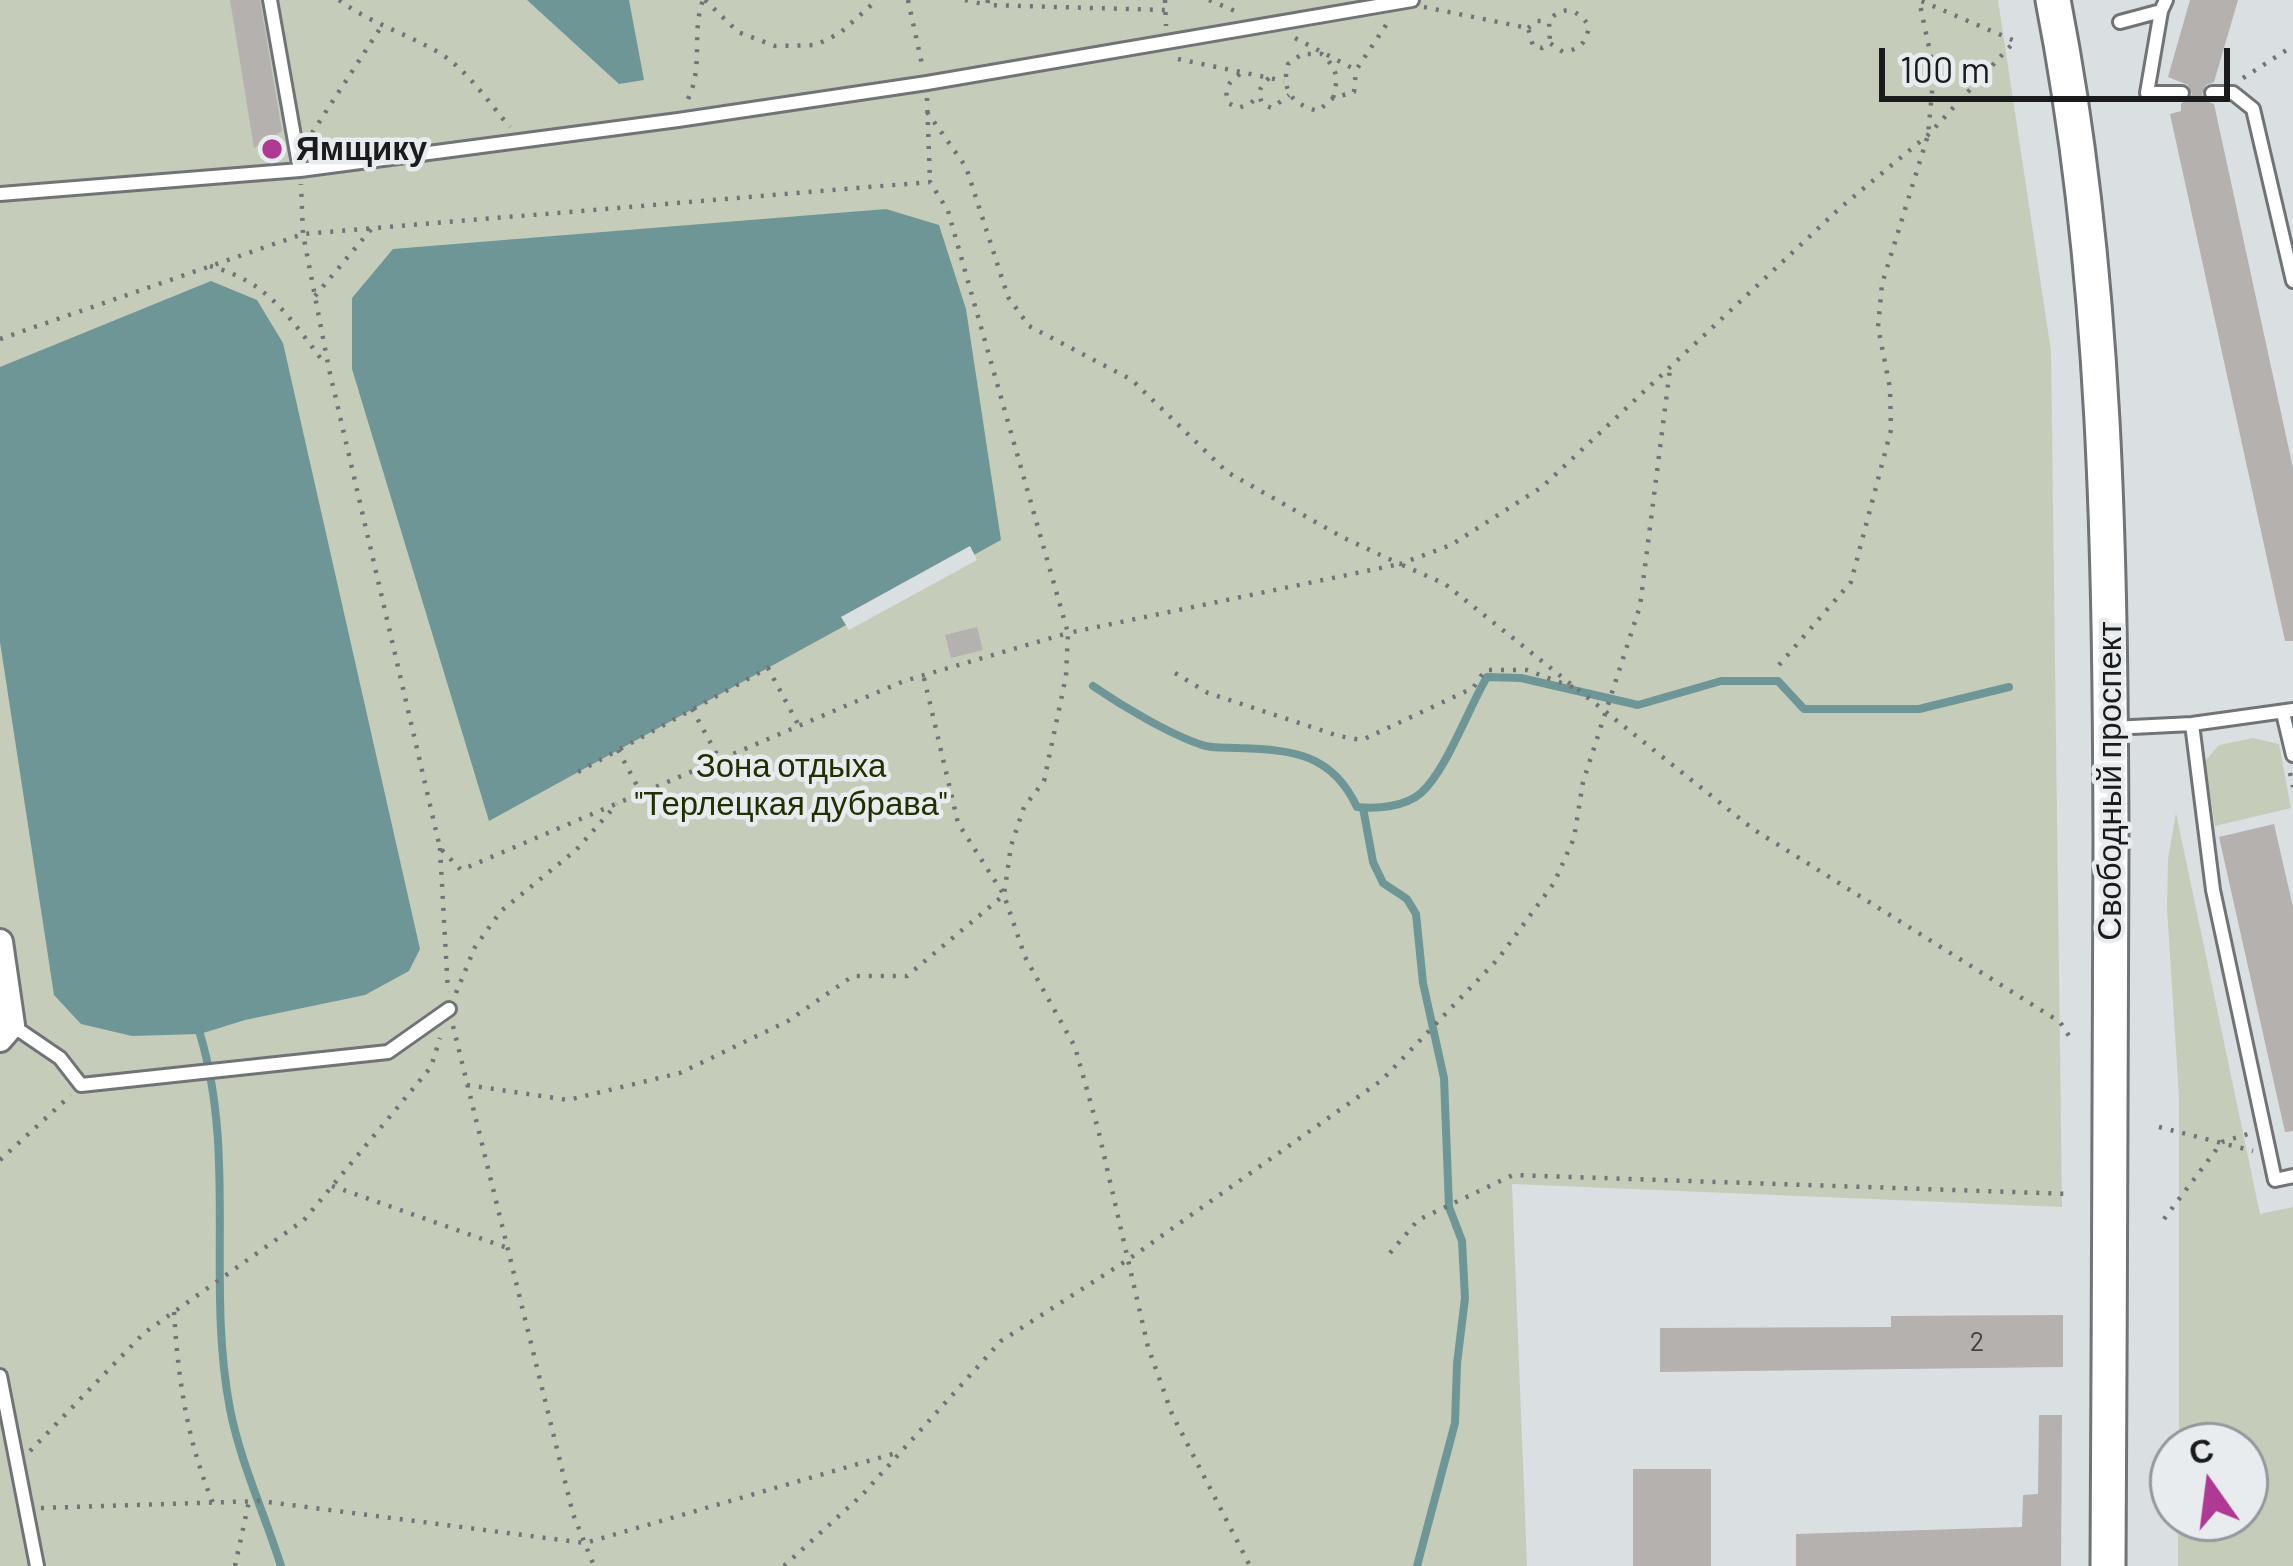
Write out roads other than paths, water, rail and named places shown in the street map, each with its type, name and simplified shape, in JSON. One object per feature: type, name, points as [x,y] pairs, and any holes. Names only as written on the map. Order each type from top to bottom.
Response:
[{"type":"main road","name":"Свободный проспект","points":[[2053,0],[2083,197],[2108,534],[2108,1566]]},
{"type":"street","points":[[0,942],[6,1032]]},
{"type":"lane","points":[[270,0],[299,162]]},
{"type":"lane","points":[[0,194],[677,120],[1406,1]]},
{"type":"lane","points":[[2120,22],[2164,5]]},
{"type":"lane","points":[[2164,5],[2147,93],[2182,93]]},
{"type":"lane","points":[[2212,93],[2233,93],[2253,109],[2293,281]]},
{"type":"lane","points":[[2110,728],[2288,712],[2291,760]]},
{"type":"lane","points":[[2192,724],[2213,890],[2275,1180],[2293,1176]]},
{"type":"lane","points":[[6,1032],[60,1058],[81,1085],[388,1052],[449,1009]]},
{"type":"lane","points":[[0,1376],[37,1566]]},
{"type":"water","points":[[527,0],[629,0],[644,80],[619,84]]},
{"type":"water","points":[[886,209],[939,225],[966,309],[1001,540],[489,821],[352,369],[352,298],[393,249]]},
{"type":"water","points":[[211,281],[257,300],[283,343],[420,949],[409,971],[365,995],[200,1034],[132,1036],[81,1024],[54,995],[0,642],[0,367]]},
{"type":"waterway","points":[[1093,686],[1146,719],[1202,745],[1309,758],[1336,776],[1357,807],[1373,808],[1407,801],[1430,783],[1487,677],[1521,678],[1638,705],[1721,681],[1778,681],[1804,709],[1919,709],[2009,687]]},
{"type":"waterway","points":[[1363,808],[1373,862],[1383,883],[1407,899],[1416,914],[1423,983],[1444,1078],[1449,1207],[1462,1241],[1465,1298],[1455,1423],[1417,1566]]},
{"type":"waterway","points":[[200,1034],[217,1126],[220,1315],[230,1409],[281,1566]]},
{"type":"place","name":"Ямщику","points":[[272,149]]},
{"type":"park label","name":"Зона отдыха \"Терлецкая дубрава\"","points":[[791,785]]}]
